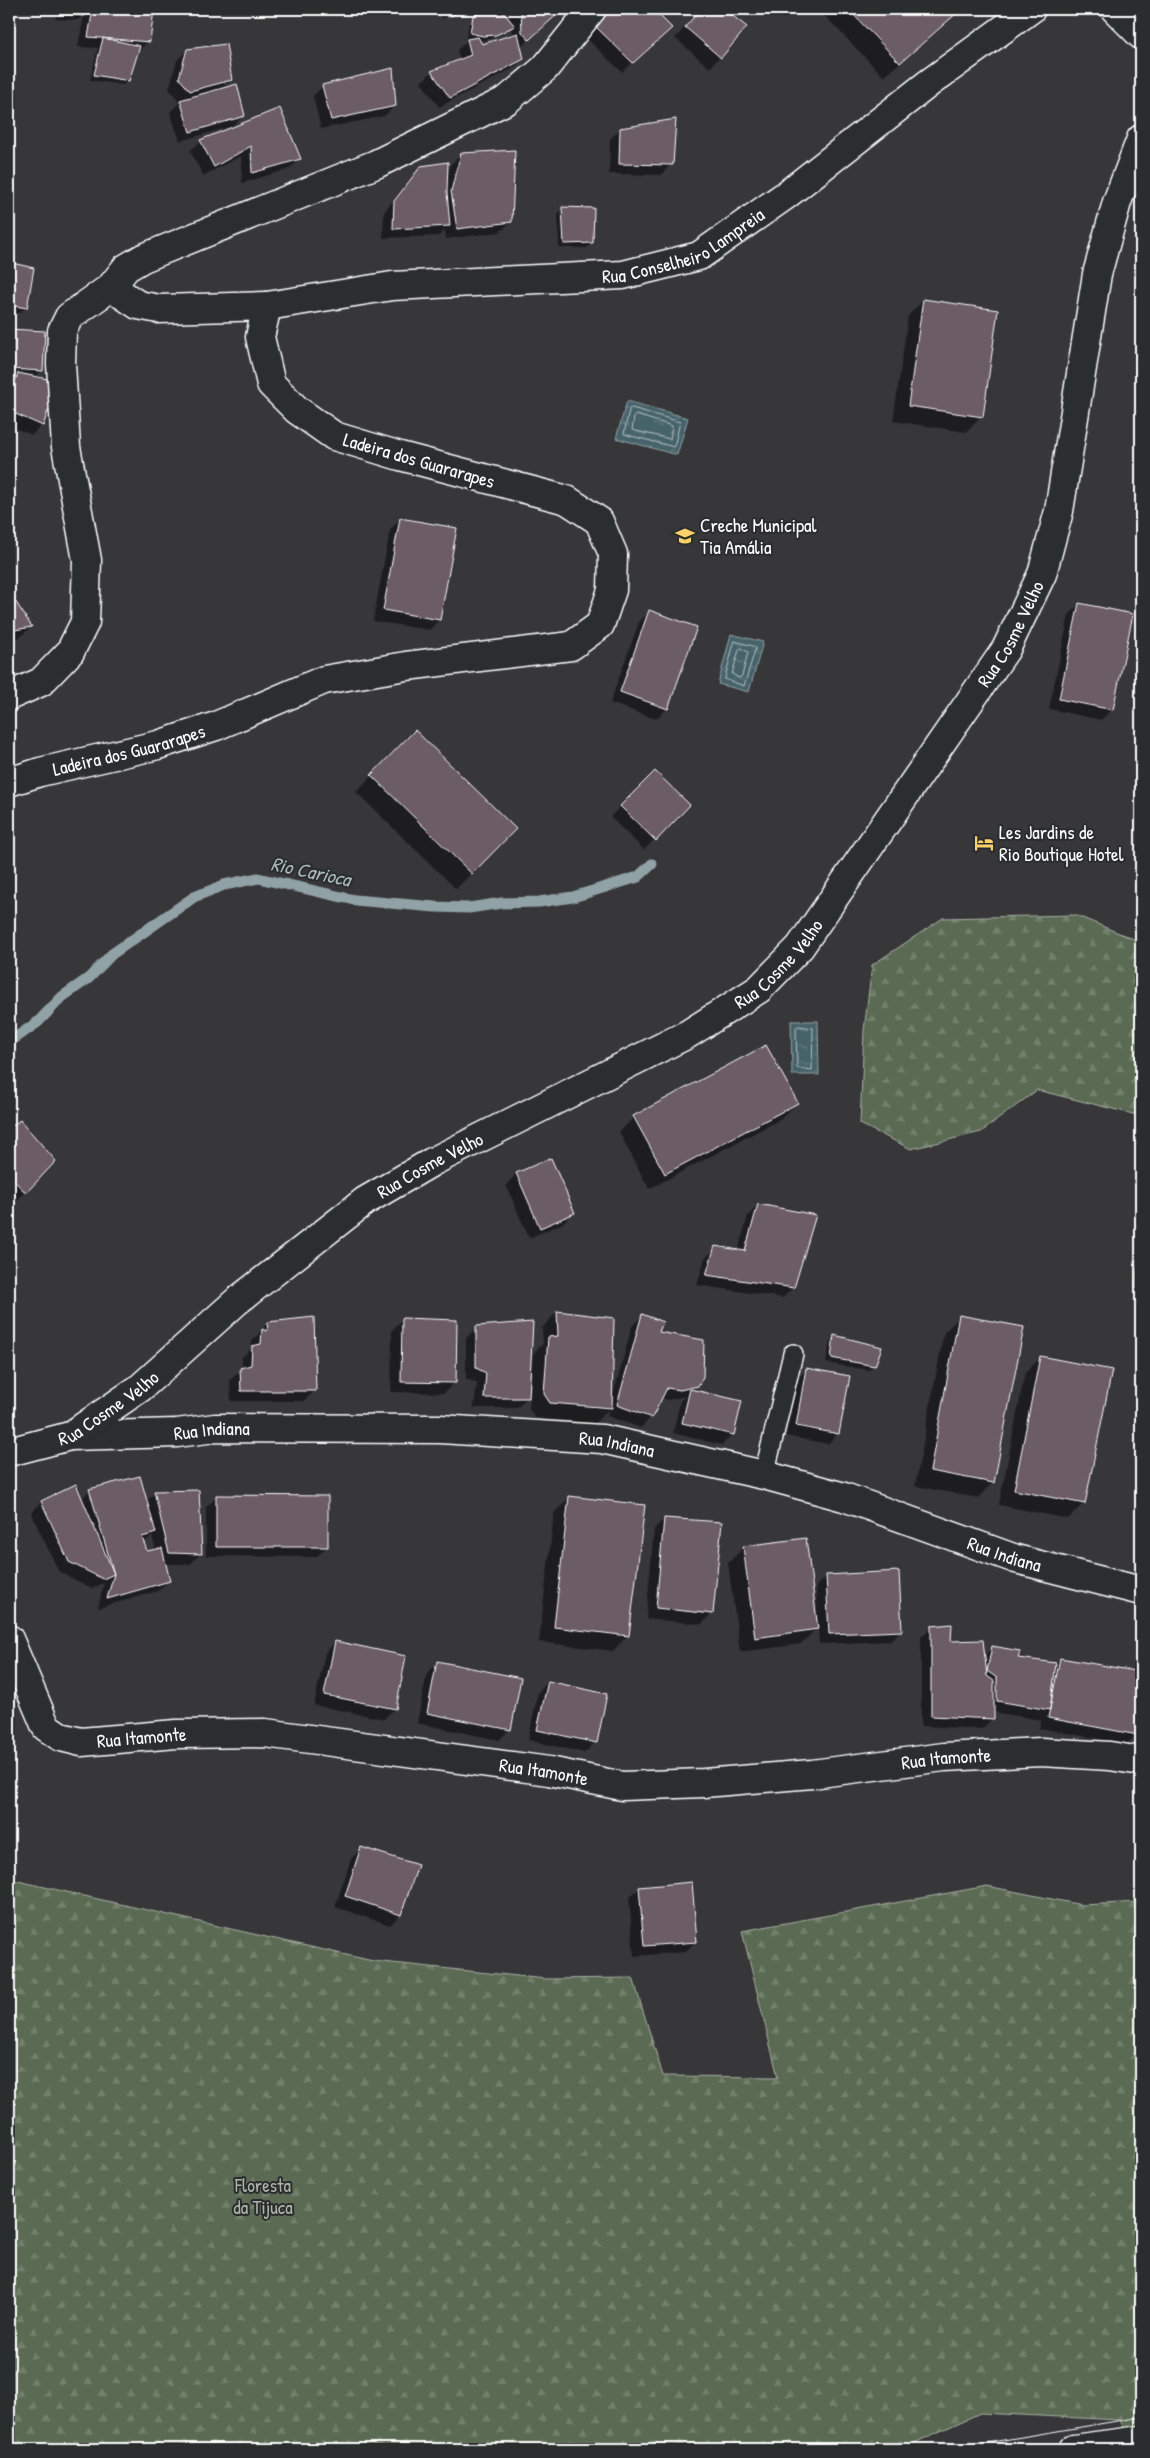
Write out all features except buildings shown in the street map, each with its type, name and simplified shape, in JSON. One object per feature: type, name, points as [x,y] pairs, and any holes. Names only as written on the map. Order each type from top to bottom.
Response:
[{"type":"street","points":[[9,696],[41,682],[70,652],[85,622],[87,560],[66,447],[61,364],[62,331],[69,317],[111,287],[126,268],[143,258],[376,164],[507,100],[544,68],[592,9]]},
{"type":"street","name":"Rua Conselheiro Lampreia","points":[[267,306],[392,286],[623,275],[699,256],[786,196],[929,83],[1031,9]]},
{"type":"street","points":[[1115,9],[1141,35]]},
{"type":"street","name":"Rua Cosme Velho","points":[[9,1452],[70,1436],[140,1388],[237,1301],[366,1201],[432,1162],[688,1034],[759,990],[800,947],[1006,649],[1042,574],[1058,511],[1097,274],[1117,202],[1141,139]]},
{"type":"street","points":[[111,287],[138,305],[159,309],[267,306]]},
{"type":"street","name":"Ladeira dos Guararapes","points":[[9,782],[166,742],[216,726],[324,680],[406,666],[570,646],[600,625],[612,590],[613,554],[599,521],[567,500],[400,456],[334,436],[297,410],[271,384],[260,337],[267,306]]},
{"type":"street","name":"Rua Indiana","points":[[70,1436],[177,1433],[215,1428],[440,1429],[602,1439],[764,1475],[844,1497],[1016,1559],[1141,1591]]},
{"type":"street","name":"Rua Itamonte","points":[[9,1639],[46,1727],[61,1737],[80,1742],[176,1734],[265,1733],[549,1771],[622,1786],[704,1783],[812,1774],[944,1757],[1041,1752],[1110,1756],[1141,1761]]},
{"type":"street","points":[[1073,2449],[1141,2440]]},
{"type":"lane","points":[[764,1475],[793,1354]]},
{"type":"green space","points":[[1075,915],[1141,942],[1141,1116],[1037,1090],[981,1132],[911,1149],[860,1124],[864,1031],[872,965],[943,918]]},
{"type":"green space","points":[[1141,1239],[1141,1291],[1135,1286]]},
{"type":"green space","name":"Floresta da Tijuca","points":[[9,1879],[373,1961],[546,1979],[633,1978],[663,2076],[778,2077],[742,1931],[987,1886],[1082,1905],[1141,1902],[1141,2449],[1133,2449],[1120,2420],[980,2413],[901,2449],[9,2449]]},
{"type":"water","points":[[627,401],[688,418],[677,455],[616,438]]},
{"type":"water","points":[[731,634],[763,642],[749,692],[718,684]]},
{"type":"water","points":[[791,1021],[818,1021],[819,1075],[792,1075]]},
{"type":"waterway","name":"Rio Carioca","points":[[9,1046],[11,1041],[38,1022],[62,997],[89,978],[112,954],[194,897],[224,885],[258,878],[355,900],[469,908],[502,903],[539,902],[573,897],[638,877],[652,864]]},
{"type":"tram line","points":[[950,2449],[1141,2417]]},
{"type":"place","name":"Creche Municipal Tia Amália","points":[[685,536]]},
{"type":"place","name":"Les Jardins de Rio Boutique Hotel","points":[[984,843]]}]
